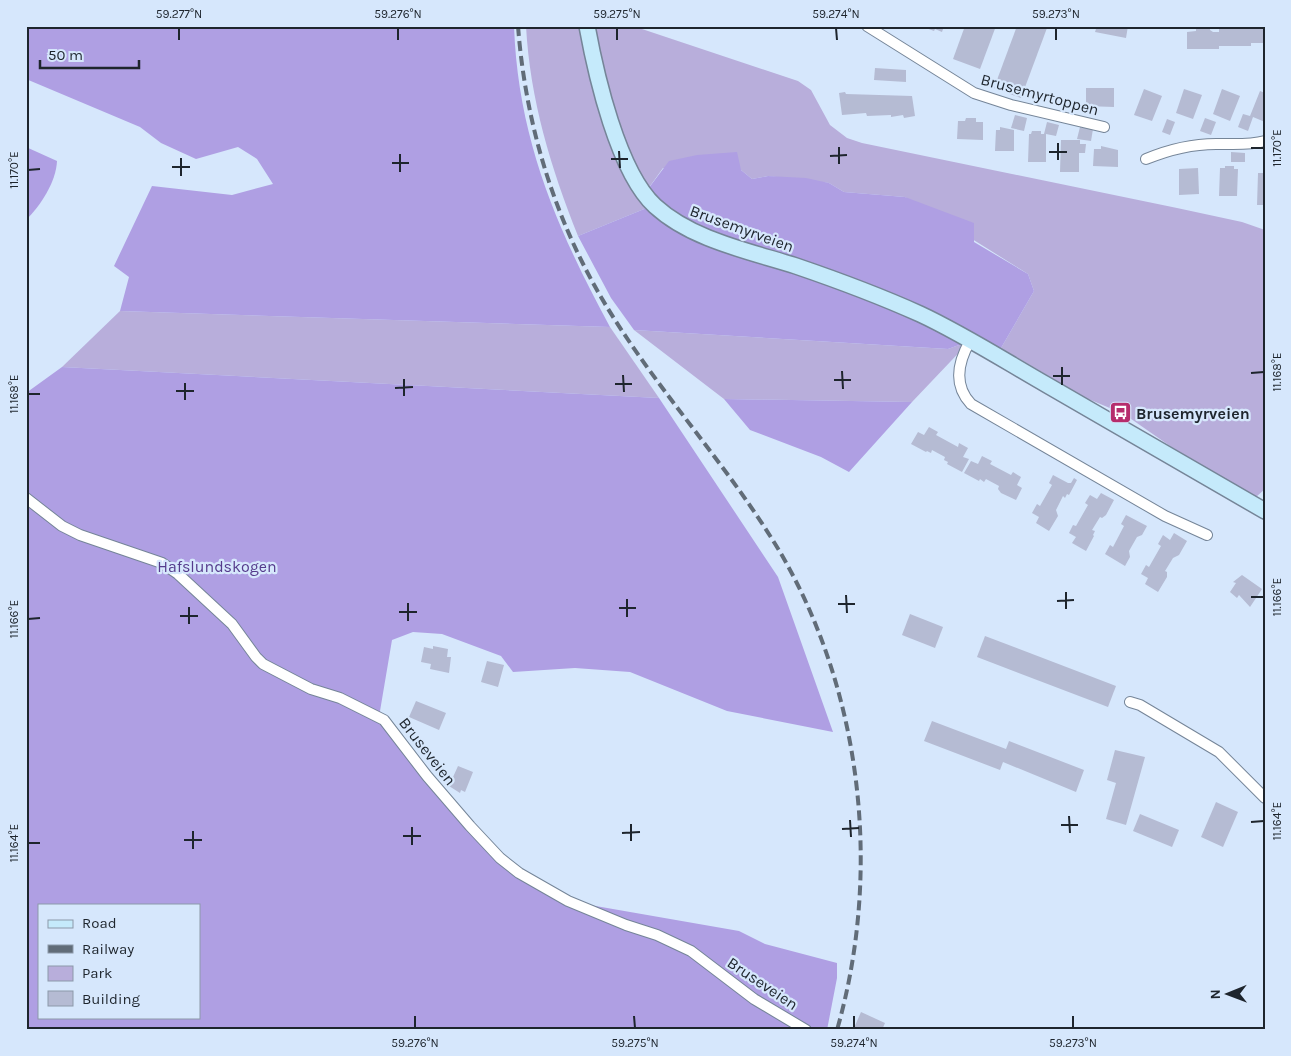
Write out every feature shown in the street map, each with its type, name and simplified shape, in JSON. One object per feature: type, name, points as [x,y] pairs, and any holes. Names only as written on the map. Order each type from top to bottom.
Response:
[{"type":"street","name":"Brusemyrveien","points":[[587,26],[593,62],[612,127],[633,174],[654,205],[679,224],[715,240],[810,271],[911,310],[970,341],[1265,511]]},
{"type":"street","name":"Brusemyrtoppen","points":[[867,26],[974,92],[1010,105],[1104,127]]},
{"type":"street","points":[[1146,159],[1169,149],[1188,146],[1243,145],[1265,141]]},
{"type":"street","points":[[970,341],[961,358],[959,377],[963,396],[971,404],[1165,516],[1207,535]]},
{"type":"street","name":"Bruseveien","points":[[26,498],[62,526],[74,532],[162,563],[178,574],[232,624],[263,664],[311,689],[340,698],[384,720],[427,776],[470,826],[500,858],[519,873],[568,901],[657,935],[691,951],[754,999],[806,1030]]},
{"type":"street","points":[[1130,702],[1140,705],[1219,752],[1265,798]]},
{"type":"green space","points":[[26,26],[514,26],[517,67],[523,107],[532,145],[557,218],[573,255],[610,327],[120,311],[129,277],[114,266],[152,186],[232,195],[273,184],[257,159],[238,147],[196,159],[161,143],[140,127],[26,79]]},
{"type":"green space","points":[[526,26],[633,26],[798,81],[811,90],[830,125],[847,138],[862,143],[1242,222],[1265,230],[1265,489],[1256,497],[1170,446],[1124,414],[1086,398],[1001,348],[1034,291],[1028,274],[905,197],[844,192],[829,183],[768,176],[752,179],[741,170],[663,168],[645,193],[654,205],[578,236],[559,185],[543,133],[532,80]]},
{"type":"green space","points":[[26,147],[57,161],[54,177],[47,193],[26,220]]},
{"type":"green space","points":[[737,152],[741,170],[752,179],[768,176],[806,178],[829,183],[844,192],[905,197],[974,223],[974,242],[1028,274],[1034,291],[1001,348],[970,341],[948,349],[634,330],[611,298],[578,236],[654,205],[645,193],[669,161],[697,155]]},
{"type":"green space","points":[[120,311],[610,327],[659,398],[62,367]]},
{"type":"green space","points":[[634,330],[948,349],[970,341],[912,402],[724,399]]},
{"type":"green space","name":"Hafslundskogen","points":[[62,367],[659,398],[778,577],[833,732],[727,711],[630,672],[575,668],[513,672],[501,656],[442,634],[413,632],[392,640],[380,711],[384,720],[500,858],[567,901],[739,931],[765,944],[837,963],[837,978],[827,1030],[26,1030],[26,393]]},
{"type":"green space","points":[[724,399],[912,402],[849,472],[821,457],[750,430]]},
{"type":"building","points":[[927,26],[944,26],[942,32],[926,28]]},
{"type":"building","points":[[965,26],[996,26],[980,69],[953,59]]},
{"type":"building","points":[[1017,26],[1047,28],[1021,98],[994,88]]},
{"type":"building","points":[[1086,26],[1128,26],[1126,38],[1095,32],[1096,29]]},
{"type":"building","points":[[1196,26],[1210,26],[1210,30],[1213,32],[1219,32],[1219,29],[1226,29],[1228,26],[1242,26],[1244,29],[1251,29],[1251,26],[1265,26],[1265,43],[1251,43],[1251,46],[1219,46],[1219,49],[1187,49],[1187,32],[1196,31]]},
{"type":"building","points":[[875,68],[906,70],[906,82],[874,80]]},
{"type":"building","points":[[1086,88],[1114,88],[1114,107],[1086,106]]},
{"type":"building","points":[[1144,89],[1162,96],[1152,121],[1134,115]]},
{"type":"building","points":[[1184,89],[1202,95],[1193,119],[1176,113]]},
{"type":"building","points":[[1222,89],[1240,96],[1230,121],[1213,114]]},
{"type":"building","points":[[1260,91],[1265,93],[1265,122],[1253,117],[1248,131],[1238,127],[1243,114],[1250,116]]},
{"type":"building","points":[[845,92],[846,94],[912,96],[915,116],[904,118],[903,115],[891,117],[891,115],[867,116],[866,113],[842,115],[839,93]]},
{"type":"building","points":[[1015,115],[1027,118],[1024,131],[1011,128]]},
{"type":"building","points":[[966,118],[976,118],[976,122],[983,122],[983,140],[957,139],[958,121],[965,121]]},
{"type":"building","points":[[1205,118],[1216,122],[1211,135],[1200,131]]},
{"type":"building","points":[[1167,119],[1175,122],[1170,135],[1162,132]]},
{"type":"building","points":[[1047,122],[1059,125],[1056,136],[1046,134],[1046,162],[1028,162],[1029,134],[1032,131],[1041,131],[1041,134],[1044,134]]},
{"type":"building","points":[[1000,127],[1014,130],[1014,151],[995,151],[996,130],[1000,130]]},
{"type":"building","points":[[1080,127],[1093,129],[1091,141],[1077,139]]},
{"type":"building","points":[[1061,140],[1080,140],[1080,144],[1086,144],[1085,153],[1079,153],[1079,172],[1060,172]]},
{"type":"building","points":[[1101,146],[1118,150],[1118,167],[1093,166],[1094,149],[1101,149]]},
{"type":"building","points":[[1231,152],[1245,153],[1245,162],[1231,162]]},
{"type":"building","points":[[1225,166],[1234,166],[1234,169],[1238,169],[1237,196],[1219,196],[1220,168],[1225,168]]},
{"type":"building","points":[[1198,168],[1199,194],[1179,195],[1179,169]]},
{"type":"building","points":[[1258,173],[1265,173],[1265,205],[1257,205]]},
{"type":"building","points":[[929,427],[938,432],[936,435],[958,447],[959,443],[968,448],[963,457],[969,459],[962,472],[947,464],[948,462],[944,460],[945,457],[932,450],[931,453],[926,452],[911,444],[918,432],[924,435]]},
{"type":"building","points":[[982,456],[992,461],[990,464],[1011,475],[1013,472],[1021,477],[1017,485],[1022,488],[1016,500],[1001,493],[998,489],[999,486],[986,479],[984,482],[980,479],[979,481],[964,473],[971,461],[978,464]]},
{"type":"building","points":[[1053,475],[1068,483],[1071,483],[1074,478],[1077,480],[1069,495],[1067,494],[1065,498],[1063,496],[1056,510],[1058,516],[1049,531],[1036,523],[1039,517],[1032,513],[1037,504],[1040,506],[1052,485],[1049,483]]},
{"type":"building","points":[[1101,493],[1114,500],[1106,515],[1102,518],[1100,517],[1092,530],[1095,531],[1094,536],[1086,551],[1072,543],[1076,537],[1069,533],[1073,525],[1076,526],[1088,505],[1085,503],[1090,495],[1097,499]]},
{"type":"building","points":[[1126,515],[1147,526],[1142,535],[1137,537],[1129,551],[1130,557],[1125,566],[1105,554],[1110,545],[1113,547],[1124,526],[1121,524]]},
{"type":"building","points":[[1174,533],[1187,541],[1179,555],[1173,558],[1165,571],[1167,572],[1167,577],[1158,592],[1145,584],[1148,578],[1141,574],[1146,565],[1149,567],[1161,546],[1158,544],[1163,535],[1170,540]]},
{"type":"building","points":[[1242,575],[1262,589],[1250,607],[1239,595],[1237,598],[1230,592],[1236,583],[1233,582]]},
{"type":"building","points":[[910,614],[943,627],[935,648],[902,635]]},
{"type":"building","points":[[985,636],[1116,686],[1108,707],[977,657]]},
{"type":"building","points":[[433,646],[448,649],[447,657],[451,657],[449,673],[430,669],[431,664],[421,662],[424,647],[433,649]]},
{"type":"building","points":[[487,661],[504,665],[498,687],[481,682]]},
{"type":"building","points":[[416,701],[446,713],[439,730],[409,717]]},
{"type":"building","points":[[932,721],[1006,749],[1009,741],[1084,770],[1076,792],[1003,762],[1000,770],[924,741]]},
{"type":"building","points":[[1115,750],[1145,757],[1126,825],[1106,819],[1116,783],[1107,780]]},
{"type":"building","points":[[458,766],[473,772],[465,792],[461,790],[460,793],[449,786]]},
{"type":"building","points":[[1216,802],[1238,812],[1223,847],[1201,837]]},
{"type":"building","points":[[1140,814],[1179,830],[1172,847],[1133,831]]},
{"type":"building","points":[[861,1012],[885,1023],[882,1030],[854,1028]]},
{"type":"railway","points":[[518,26],[522,65],[537,142],[561,216],[577,251],[595,286],[635,350],[741,492],[780,552],[808,607],[830,665],[846,724],[856,785],[861,847],[859,909],[851,970],[837,1030]]},
{"type":"place","name":"Brusemyrveien","points":[[1120,413]]}]
